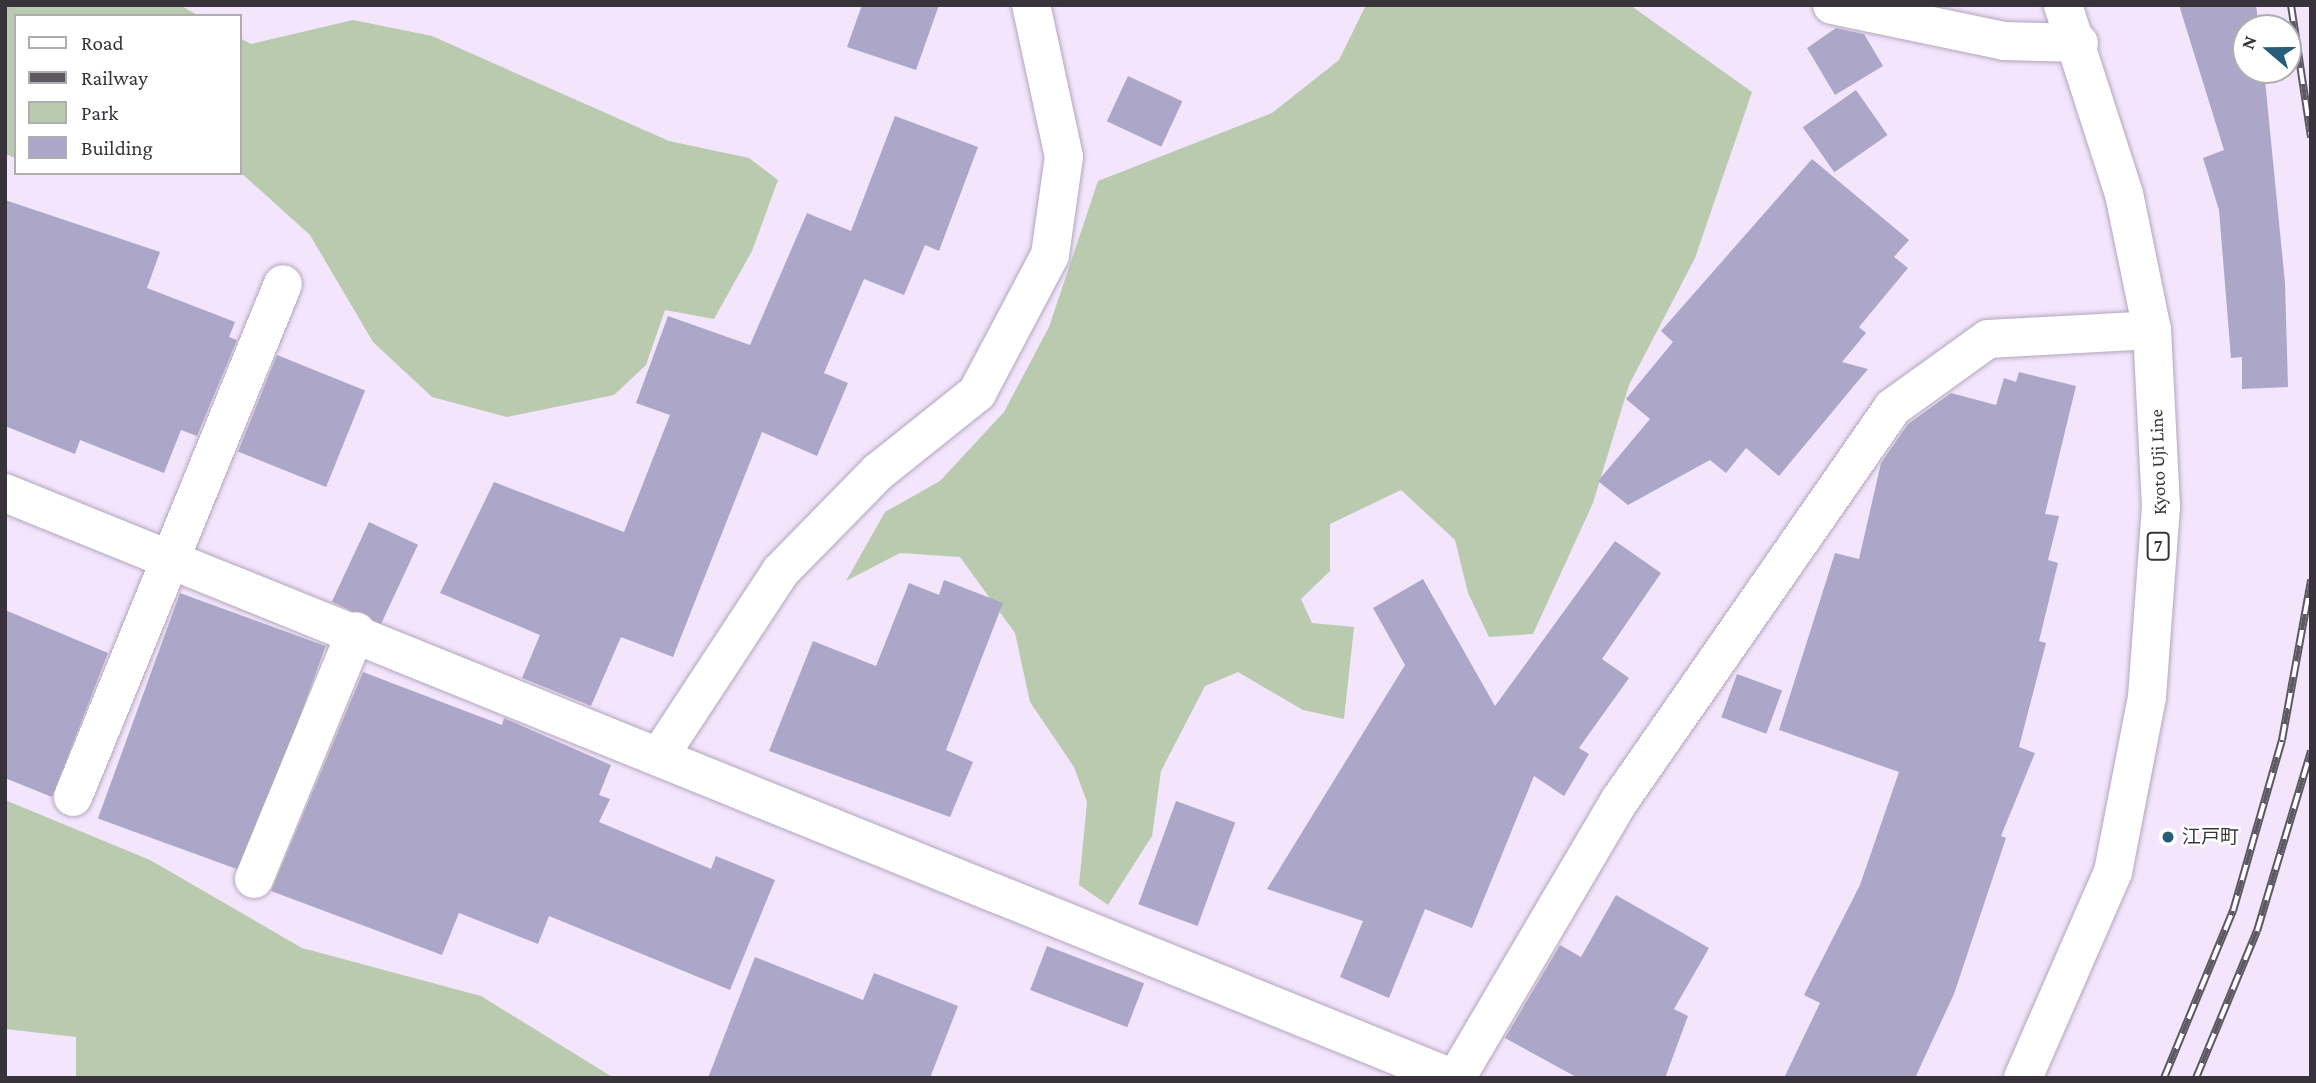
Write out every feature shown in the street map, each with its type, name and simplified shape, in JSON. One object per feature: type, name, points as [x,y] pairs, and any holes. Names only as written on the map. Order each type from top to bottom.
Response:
[{"type":"street","points":[[660,755],[781,571],[878,472],[977,393],[1051,255],[1064,157],[1031,5]]},
{"type":"street","points":[[1832,5],[2004,41],[2079,43]]},
{"type":"street","name":"Kyoto Uji Line","points":[[2023,1078],[2113,872],[2147,697],[2161,507],[2152,330],[2124,194],[2079,43],[2063,5]]},
{"type":"street","points":[[73,797],[283,284]]},
{"type":"street","points":[[5,493],[172,556],[1454,1078],[1620,800],[1892,408],[1988,339],[2152,330]]},
{"type":"street","points":[[254,879],[356,631]]},
{"type":"green space","points":[[5,5],[180,5],[196,14],[14,14],[14,157],[5,154]]},
{"type":"green space","points":[[1366,5],[1630,5],[1752,92],[1695,258],[1629,385],[1593,503],[1533,634],[1489,637],[1468,593],[1455,540],[1401,490],[1330,524],[1330,571],[1301,599],[1312,623],[1354,627],[1344,719],[1303,710],[1238,672],[1205,686],[1161,771],[1152,836],[1108,905],[1079,885],[1087,802],[1074,767],[1030,702],[1015,633],[960,557],[900,553],[846,581],[885,512],[940,481],[1004,412],[1049,327],[1098,181],[1272,113],[1339,60]]},
{"type":"green space","points":[[353,20],[432,36],[669,141],[749,158],[778,180],[752,251],[714,319],[665,310],[646,365],[614,395],[507,417],[432,397],[373,342],[310,235],[242,174],[242,39],[251,44]]},
{"type":"green space","points":[[5,800],[150,860],[302,948],[481,996],[614,1078],[76,1078],[76,1037],[5,1029]]},
{"type":"building","points":[[862,5],[939,5],[916,70],[847,47]]},
{"type":"building","points":[[2179,5],[2256,5],[2257,14],[2232,14],[2232,84],[2265,84],[2285,283],[2288,387],[2242,389],[2242,357],[2231,358],[2219,210],[2203,158],[2224,150]]},
{"type":"building","points":[[1836,28],[1864,34],[1883,66],[1835,95],[1807,48]]},
{"type":"building","points":[[1128,76],[1182,101],[1161,147],[1107,121]]},
{"type":"building","points":[[1856,90],[1888,135],[1834,172],[1803,127]]},
{"type":"building","points":[[895,116],[978,147],[939,251],[925,245],[904,295],[864,279],[824,373],[848,383],[817,456],[762,432],[673,657],[621,637],[591,706],[522,678],[540,635],[440,593],[494,482],[624,532],[670,415],[636,403],[668,316],[750,345],[807,213],[851,231]]},
{"type":"building","points":[[1812,159],[1909,240],[1894,257],[1908,268],[1859,327],[1866,333],[1842,362],[1868,369],[1779,476],[1746,448],[1726,473],[1710,460],[1628,505],[1598,481],[1650,419],[1626,399],[1673,342],[1661,331]]},
{"type":"building","points":[[5,200],[160,252],[147,288],[235,322],[229,337],[237,340],[197,436],[181,430],[164,473],[80,440],[75,454],[5,426]]},
{"type":"building","points":[[277,355],[365,391],[326,487],[238,451]]},
{"type":"building","points":[[2019,372],[2076,386],[2045,514],[2059,516],[2048,560],[2058,563],[2039,641],[2046,643],[2019,747],[2035,753],[2001,836],[2006,838],[1954,994],[1915,1078],[1784,1078],[1820,1003],[1804,995],[1860,885],[1899,772],[1779,730],[1835,553],[1859,559],[1881,463],[1908,424],[1951,393],[1996,405],[2004,378],[2016,382]]},
{"type":"building","points":[[369,522],[418,545],[381,625],[332,602]]},
{"type":"building","points":[[1615,541],[1661,573],[1602,659],[1629,678],[1579,748],[1589,754],[1564,796],[1534,776],[1472,928],[1425,909],[1389,998],[1340,977],[1363,921],[1267,889],[1405,665],[1373,608],[1423,579],[1495,706]]},
{"type":"building","points":[[944,580],[1003,603],[946,750],[973,762],[950,817],[769,751],[813,641],[876,666],[909,583],[939,595]]},
{"type":"building","points":[[180,593],[326,646],[244,872],[98,819]]},
{"type":"building","points":[[5,610],[108,653],[52,797],[5,778]]},
{"type":"building","points":[[363,672],[502,725],[504,718],[611,765],[599,795],[610,799],[599,822],[711,869],[716,856],[775,880],[730,990],[549,916],[538,944],[459,913],[442,955],[271,891]]},
{"type":"building","points":[[1737,674],[1782,690],[1766,734],[1721,717]]},
{"type":"building","points":[[1176,801],[1235,823],[1198,926],[1138,904]]},
{"type":"building","points":[[1616,895],[1709,948],[1674,1009],[1688,1016],[1665,1078],[1578,1078],[1505,1038],[1560,945],[1581,957]]},
{"type":"building","points":[[1047,946],[1144,983],[1127,1027],[1030,990]]},
{"type":"building","points":[[755,957],[863,1000],[874,973],[958,1006],[930,1078],[708,1078]]},
{"type":"railway","points":[[2291,5],[2311,137]]},
{"type":"railway","points":[[2164,1078],[2233,911],[2282,740],[2311,580]]},
{"type":"railway","points":[[2196,1078],[2257,931],[2311,751]]},
{"type":"place","name":"江戸町","points":[[2168,837]]}]
